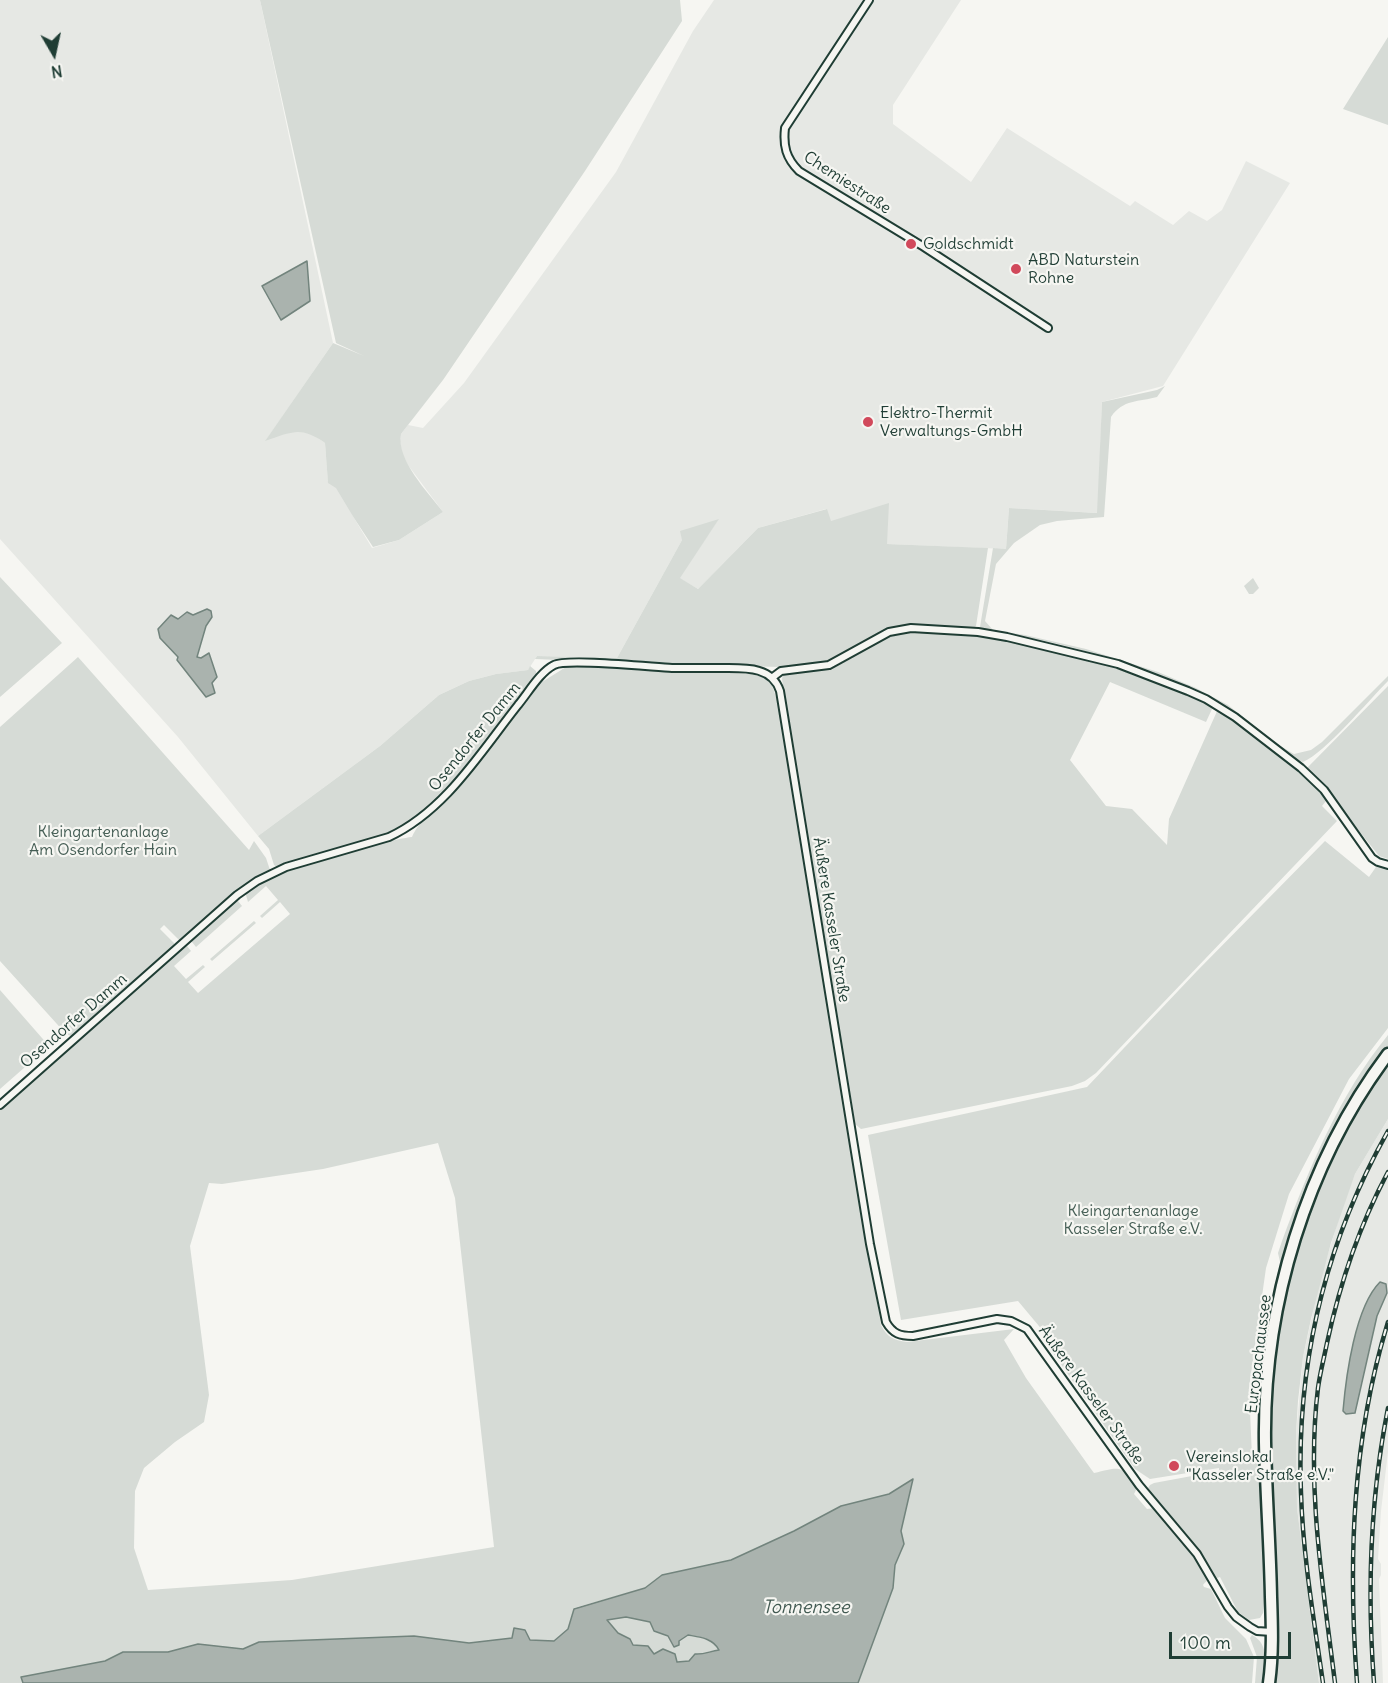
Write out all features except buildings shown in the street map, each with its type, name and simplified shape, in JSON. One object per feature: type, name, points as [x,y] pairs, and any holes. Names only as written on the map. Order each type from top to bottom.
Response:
[{"type":"main road","name":"Europachaussee","points":[[1269,1683],[1272,1632],[1265,1425],[1270,1354],[1279,1303],[1290,1256],[1313,1190],[1343,1126],[1388,1054]]},
{"type":"street","name":"Chemiestraße","points":[[869,0],[785,128],[783,143],[790,162],[799,171],[1048,328]]},
{"type":"street","points":[[773,677],[781,671],[829,664],[889,632],[911,628],[978,632],[1007,637],[1118,664],[1206,699],[1235,717],[1301,768],[1331,799],[1372,858],[1388,865]]},
{"type":"street","name":"Osendorfer Damm","points":[[0,1105],[226,904],[257,881],[286,867],[388,837],[424,817],[449,792],[528,693],[555,664],[588,663],[760,670],[773,677]]},
{"type":"street","name":"Äußere Kasseler Straße","points":[[773,677],[780,691],[870,1244],[886,1322],[892,1332],[902,1336],[913,1336],[997,1319],[1011,1321],[1027,1329],[1139,1485],[1197,1554],[1236,1617],[1250,1628],[1272,1632]]},
{"type":"shaded area","points":[[0,0],[260,0],[333,343],[266,440],[288,432],[311,433],[325,443],[328,482],[340,486],[354,518],[372,548],[399,540],[443,512],[401,452],[401,434],[408,425],[423,428],[464,383],[616,172],[693,31],[714,0],[961,0],[893,105],[893,124],[971,182],[1007,128],[1130,206],[1135,201],[1173,225],[1189,211],[1207,221],[1222,210],[1246,161],[1290,183],[1163,386],[1102,402],[1098,513],[1009,508],[1006,549],[887,544],[830,521],[826,509],[758,528],[698,589],[679,578],[718,520],[682,540],[617,658],[537,656],[528,670],[496,674],[469,681],[439,695],[380,746],[258,836],[178,737],[0,539]]},
{"type":"shaded area","points":[[1388,1119],[1388,1452],[1378,1559],[1381,1564],[1379,1579],[1383,1683],[1319,1683],[1297,1508],[1296,1434],[1303,1357],[1320,1280],[1355,1174]],"holes":[[[1387,1293],[1377,1316],[1356,1413],[1343,1411],[1347,1375],[1361,1314]]]},
{"type":"green space","points":[[260,0],[680,0],[682,21],[585,171],[443,380],[401,434],[403,454],[408,465],[443,512],[399,540],[373,547],[336,488],[328,483],[325,443],[309,434],[296,432],[265,441],[333,343],[364,356],[336,343]]},
{"type":"green space","points":[[1388,37],[1388,125],[1343,109]]},
{"type":"green space","points":[[1165,386],[1157,397],[1126,404],[1111,417],[1104,517],[1057,521],[1040,525],[1014,543],[996,564],[985,621],[993,630],[1086,649],[1158,672],[1196,688],[1228,705],[1277,744],[1294,754],[1311,750],[1322,742],[1388,676],[1388,681],[1347,725],[1323,748],[1303,762],[1284,752],[1221,704],[1188,687],[1099,655],[1053,643],[982,630],[980,627],[993,548],[1006,549],[1009,508],[1097,513],[1102,402],[1157,390]]},
{"type":"green space","points":[[889,503],[887,544],[988,548],[976,626],[973,629],[932,625],[897,627],[870,638],[833,660],[812,665],[784,667],[535,659],[537,656],[617,658],[682,540],[680,531],[719,519],[680,578],[698,589],[758,528],[827,509],[831,521]]},
{"type":"green space","points":[[0,577],[62,643],[0,697]]},
{"type":"green space","points":[[1253,578],[1259,588],[1253,594],[1249,594],[1244,586]]},
{"type":"green space","points":[[909,631],[987,637],[1064,652],[1139,675],[1211,706],[1212,709],[1206,722],[1110,682],[1070,760],[1106,806],[1132,809],[1167,845],[1169,819],[1218,709],[1305,777],[1325,798],[1326,801],[1322,806],[1337,821],[1096,1073],[1085,1081],[1072,1086],[861,1129],[855,1124],[782,679],[783,675],[835,665],[879,641]]},
{"type":"green space","name":"Kleingartenanlage Am Osendorfer Hain","points":[[78,657],[249,850],[254,841],[266,858],[270,870],[221,905],[181,942],[164,925],[160,929],[174,943],[174,949],[71,1036],[66,1034],[0,961],[0,727]]},
{"type":"green space","points":[[530,666],[536,671],[536,678],[523,690],[446,791],[415,819],[398,830],[377,839],[277,867],[274,865],[269,849],[258,836],[380,746],[439,695],[469,681],[496,674],[528,670]]},
{"type":"green space","points":[[592,666],[751,674],[770,679],[778,703],[881,1325],[891,1337],[907,1342],[1014,1329],[1004,1340],[1026,1378],[1094,1473],[1115,1469],[1123,1471],[1137,1488],[1134,1494],[1147,1509],[1155,1508],[1206,1571],[1208,1577],[1204,1587],[1211,1589],[1225,1618],[1246,1639],[1254,1657],[1252,1683],[858,1683],[893,1588],[895,1565],[904,1544],[901,1531],[912,1480],[889,1494],[841,1506],[731,1560],[662,1575],[645,1588],[574,1608],[568,1629],[554,1642],[529,1640],[514,1628],[512,1638],[469,1643],[414,1636],[259,1642],[243,1649],[198,1644],[168,1652],[123,1652],[105,1661],[21,1677],[23,1683],[0,1683],[0,1110],[183,945],[191,951],[174,966],[186,979],[203,965],[205,967],[188,982],[198,993],[290,914],[280,902],[262,918],[260,916],[278,900],[266,886],[248,902],[246,895],[255,886],[272,877],[323,859],[376,844],[412,837],[424,820],[451,796],[542,682],[566,667]],"holes":[[[438,1143],[455,1198],[494,1547],[292,1580],[148,1590],[134,1548],[135,1491],[144,1468],[204,1422],[209,1395],[190,1246],[209,1183],[222,1184],[323,1169]]]},
{"type":"green space","points":[[1388,686],[1388,859],[1379,856],[1325,788],[1306,769]]},
{"type":"green space","name":"Kleingartenanlage Kasseler Straße e.V.","points":[[1325,841],[1369,877],[1376,867],[1388,868],[1388,1028],[1349,1079],[1289,1194],[1266,1268],[1249,1388],[1252,1457],[1257,1456],[1260,1383],[1270,1310],[1280,1262],[1278,1253],[1314,1160],[1340,1107],[1370,1058],[1388,1035],[1388,1046],[1343,1116],[1274,1302],[1264,1604],[1260,1618],[1249,1620],[1238,1612],[1220,1577],[1217,1578],[1200,1551],[1152,1496],[1148,1488],[1154,1483],[1219,1471],[1219,1468],[1150,1479],[1135,1469],[1094,1411],[1096,1406],[1086,1400],[1051,1350],[1054,1344],[1018,1301],[901,1320],[868,1135],[1087,1087]]},
{"type":"green space","points":[[233,901],[238,901],[242,906],[196,947],[192,942],[192,937]]},
{"type":"green space","points":[[254,921],[256,923],[212,961],[210,959]]},
{"type":"green space","points":[[0,990],[49,1046],[0,1089]]},
{"type":"green space","points":[[1388,1061],[1388,1119],[1355,1174],[1331,1243],[1303,1357],[1298,1401],[1297,1508],[1319,1683],[1276,1683],[1278,1626],[1270,1455],[1271,1400],[1284,1297],[1297,1248],[1314,1200],[1360,1107]]},
{"type":"green space","points":[[626,1617],[650,1622],[654,1631],[679,1641],[687,1635],[706,1639],[719,1650],[688,1661],[674,1661],[660,1657],[633,1645],[606,1620]]},
{"type":"green space","points":[[1252,1635],[1262,1644],[1264,1650],[1262,1683],[1255,1683],[1257,1657],[1250,1638]]},
{"type":"water","points":[[307,261],[310,301],[281,320],[262,286]]},
{"type":"water","points":[[207,609],[211,611],[212,617],[206,626],[197,657],[201,658],[209,653],[217,677],[212,683],[215,693],[206,697],[177,660],[178,657],[160,638],[158,629],[171,615],[178,619],[187,612],[193,615]]},
{"type":"water","points":[[1380,1282],[1386,1284],[1387,1293],[1377,1316],[1355,1413],[1346,1414],[1343,1411],[1344,1396],[1353,1343],[1364,1308],[1371,1293]]},
{"type":"water","name":"Tonnensee","points":[[913,1479],[901,1531],[904,1544],[895,1565],[893,1588],[858,1683],[23,1683],[21,1677],[105,1661],[123,1652],[168,1652],[198,1644],[243,1649],[259,1642],[414,1636],[469,1643],[512,1638],[514,1628],[525,1630],[530,1640],[554,1641],[568,1629],[574,1609],[645,1588],[662,1575],[731,1560],[841,1506],[889,1494]],"holes":[[[626,1617],[650,1622],[654,1631],[668,1636],[674,1647],[688,1635],[701,1637],[719,1650],[695,1654],[689,1661],[677,1662],[675,1654],[663,1649],[654,1654],[648,1646],[633,1645],[630,1639],[618,1633],[607,1620]]]},
{"type":"railway","points":[[1323,1683],[1309,1588],[1302,1517],[1301,1445],[1304,1398],[1319,1306],[1331,1261],[1366,1173],[1388,1131]]},
{"type":"railway","points":[[1335,1683],[1321,1573],[1315,1499],[1314,1462],[1318,1388],[1344,1277],[1359,1234],[1388,1172]]},
{"type":"railway","points":[[1357,1683],[1353,1592],[1356,1501],[1367,1411],[1388,1322]]},
{"type":"railway","points":[[1374,1683],[1371,1614],[1372,1545],[1377,1476],[1388,1408]]},
{"type":"place","name":"Goldschmidt","points":[[911,244]]},
{"type":"place","name":"ABD Naturstein Rohne","points":[[1016,269]]},
{"type":"place","name":"Elektro-Thermit Verwaltungs-GmbH","points":[[868,422]]},
{"type":"place","name":"Vereinslokal \"Kasseler Straße e.V.\"","points":[[1174,1466]]}]
